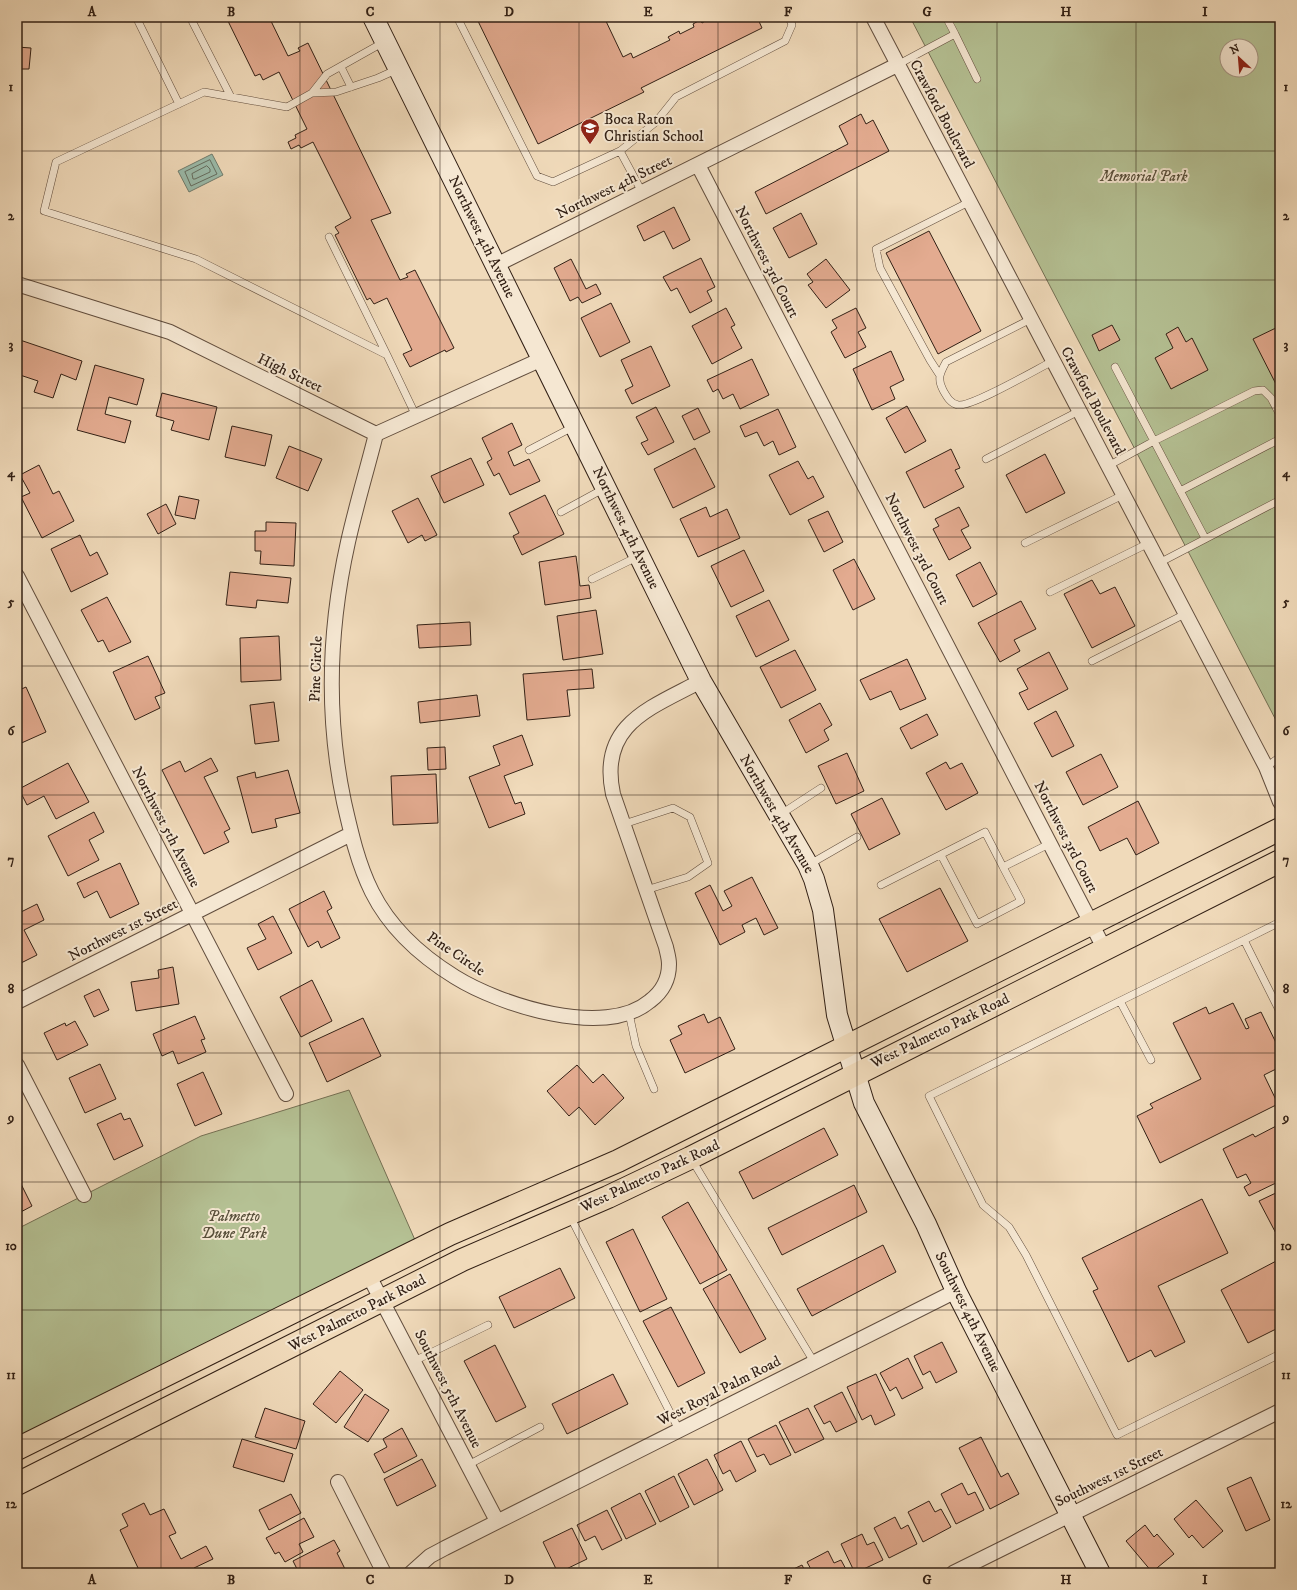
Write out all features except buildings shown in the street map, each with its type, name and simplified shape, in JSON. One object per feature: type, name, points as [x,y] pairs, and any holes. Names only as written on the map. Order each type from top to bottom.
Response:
[{"type":"main road","name":"West Palmetto Park Road","points":[[17,1449],[368,1274],[499,1212],[618,1161],[1280,829]]},
{"type":"main road","points":[[1242,880],[1272,852],[1280,840]]},
{"type":"main road","name":"West Palmetto Park Road","points":[[17,1484],[462,1260],[569,1214],[690,1158],[1280,861]]},
{"type":"street","name":"Northwest 4th Avenue","points":[[373,17],[702,681],[808,865],[814,879],[823,910],[837,1015],[846,1046]]},
{"type":"street","name":"Crawford Boulevard","points":[[873,17],[1266,767],[1280,802]]},
{"type":"street","name":"Northwest 4th Street","points":[[496,265],[897,65]]},
{"type":"street","name":"Northwest 3rd Court","points":[[698,165],[1051,843],[1105,950]]},
{"type":"street","name":"High Street","points":[[17,284],[170,332],[376,434]]},
{"type":"street","points":[[376,434],[542,359]]},
{"type":"street","name":"Pine Circle","points":[[376,434],[348,543],[337,602],[333,641],[332,676],[335,746],[340,781],[351,834],[366,878],[388,918],[403,936],[428,958],[455,977],[499,999],[530,1009],[563,1015],[594,1018],[628,1013],[643,1007],[656,996],[666,982],[669,964],[666,947],[610,778],[614,746],[622,732],[633,719],[646,710],[702,681]]},
{"type":"street","name":"Northwest 5th Avenue","points":[[17,576],[286,1094]]},
{"type":"street","name":"Northwest 1st Street","points":[[17,1002],[351,834]]},
{"type":"street","name":"Southwest 4th Avenue","points":[[846,1046],[864,1103],[926,1224],[956,1291],[1100,1573]]},
{"type":"street","points":[[17,1065],[84,1195]]},
{"type":"street","name":"Southwest 5th Avenue","points":[[368,1274],[497,1521]]},
{"type":"street","name":"West Royal Palm Road","points":[[411,1573],[430,1556],[497,1521],[956,1291]]},
{"type":"street","name":"Southwest 1st Street","points":[[953,1573],[1280,1411]]},
{"type":"street","points":[[338,1482],[384,1573]]},
{"type":"lane","points":[[136,17],[179,104]]},
{"type":"lane","points":[[190,17],[231,97]]},
{"type":"lane","points":[[457,17],[537,176],[553,182],[620,151],[656,122],[676,97],[785,41],[792,25],[789,17]]},
{"type":"lane","points":[[946,17],[977,79]]},
{"type":"lane","points":[[897,65],[955,34]]},
{"type":"lane","points":[[385,42],[328,74],[312,93],[287,107],[204,92],[56,162],[44,211],[196,259],[387,356]]},
{"type":"lane","points":[[341,67],[351,87]]},
{"type":"lane","points":[[312,93],[336,92],[378,78],[398,68]]},
{"type":"lane","points":[[620,151],[642,192]]},
{"type":"lane","points":[[969,202],[876,249],[880,268],[939,374],[940,384],[949,401],[959,405],[974,402],[1053,361]]},
{"type":"lane","points":[[329,237],[416,416]]},
{"type":"lane","points":[[939,374],[946,362],[1031,319]]},
{"type":"lane","points":[[1115,368],[1205,538]]},
{"type":"lane","points":[[1108,466],[1154,441],[1254,391],[1264,390],[1271,398],[1280,415]]},
{"type":"lane","points":[[986,459],[1079,411]]},
{"type":"lane","points":[[529,450],[576,426]]},
{"type":"lane","points":[[1180,491],[1280,439]]},
{"type":"lane","points":[[561,512],[606,488]]},
{"type":"lane","points":[[1025,544],[1123,495]]},
{"type":"lane","points":[[1158,562],[1280,500]]},
{"type":"lane","points":[[1050,592],[1148,543]]},
{"type":"lane","points":[[592,579],[639,555]]},
{"type":"lane","points":[[1092,661],[1185,614]]},
{"type":"lane","points":[[1266,767],[1280,757]]},
{"type":"lane","points":[[779,815],[821,788]]},
{"type":"lane","points":[[624,824],[673,808],[690,817],[708,862],[688,877],[646,890]]},
{"type":"lane","points":[[881,885],[985,832],[1021,901],[977,924],[941,855]]},
{"type":"lane","points":[[808,865],[857,837]]},
{"type":"lane","points":[[1003,867],[1051,843]]},
{"type":"lane","points":[[1280,922],[930,1096],[983,1205],[1009,1227],[1026,1255],[1117,1435],[1280,1354]]},
{"type":"lane","points":[[1244,940],[1280,1012]]},
{"type":"lane","points":[[1120,1001],[1151,1060]]},
{"type":"lane","points":[[628,1013],[636,1046],[654,1089]]},
{"type":"lane","points":[[690,1158],[814,1362]]},
{"type":"lane","points":[[569,1214],[679,1430]]},
{"type":"lane","points":[[414,1362],[488,1325]]},
{"type":"lane","points":[[468,1465],[540,1427]]},
{"type":"green space","name":"Memorial Park","points":[[910,17],[1280,17],[1280,728]]},
{"type":"green space","name":"Palmetto Dune Park","points":[[349,1090],[415,1240],[17,1438],[17,1229],[201,1136]]},
{"type":"water","points":[[212,154],[223,175],[189,192],[178,171]]},
{"type":"place","name":"Boca Raton Christian School","points":[[590,145]]}]
